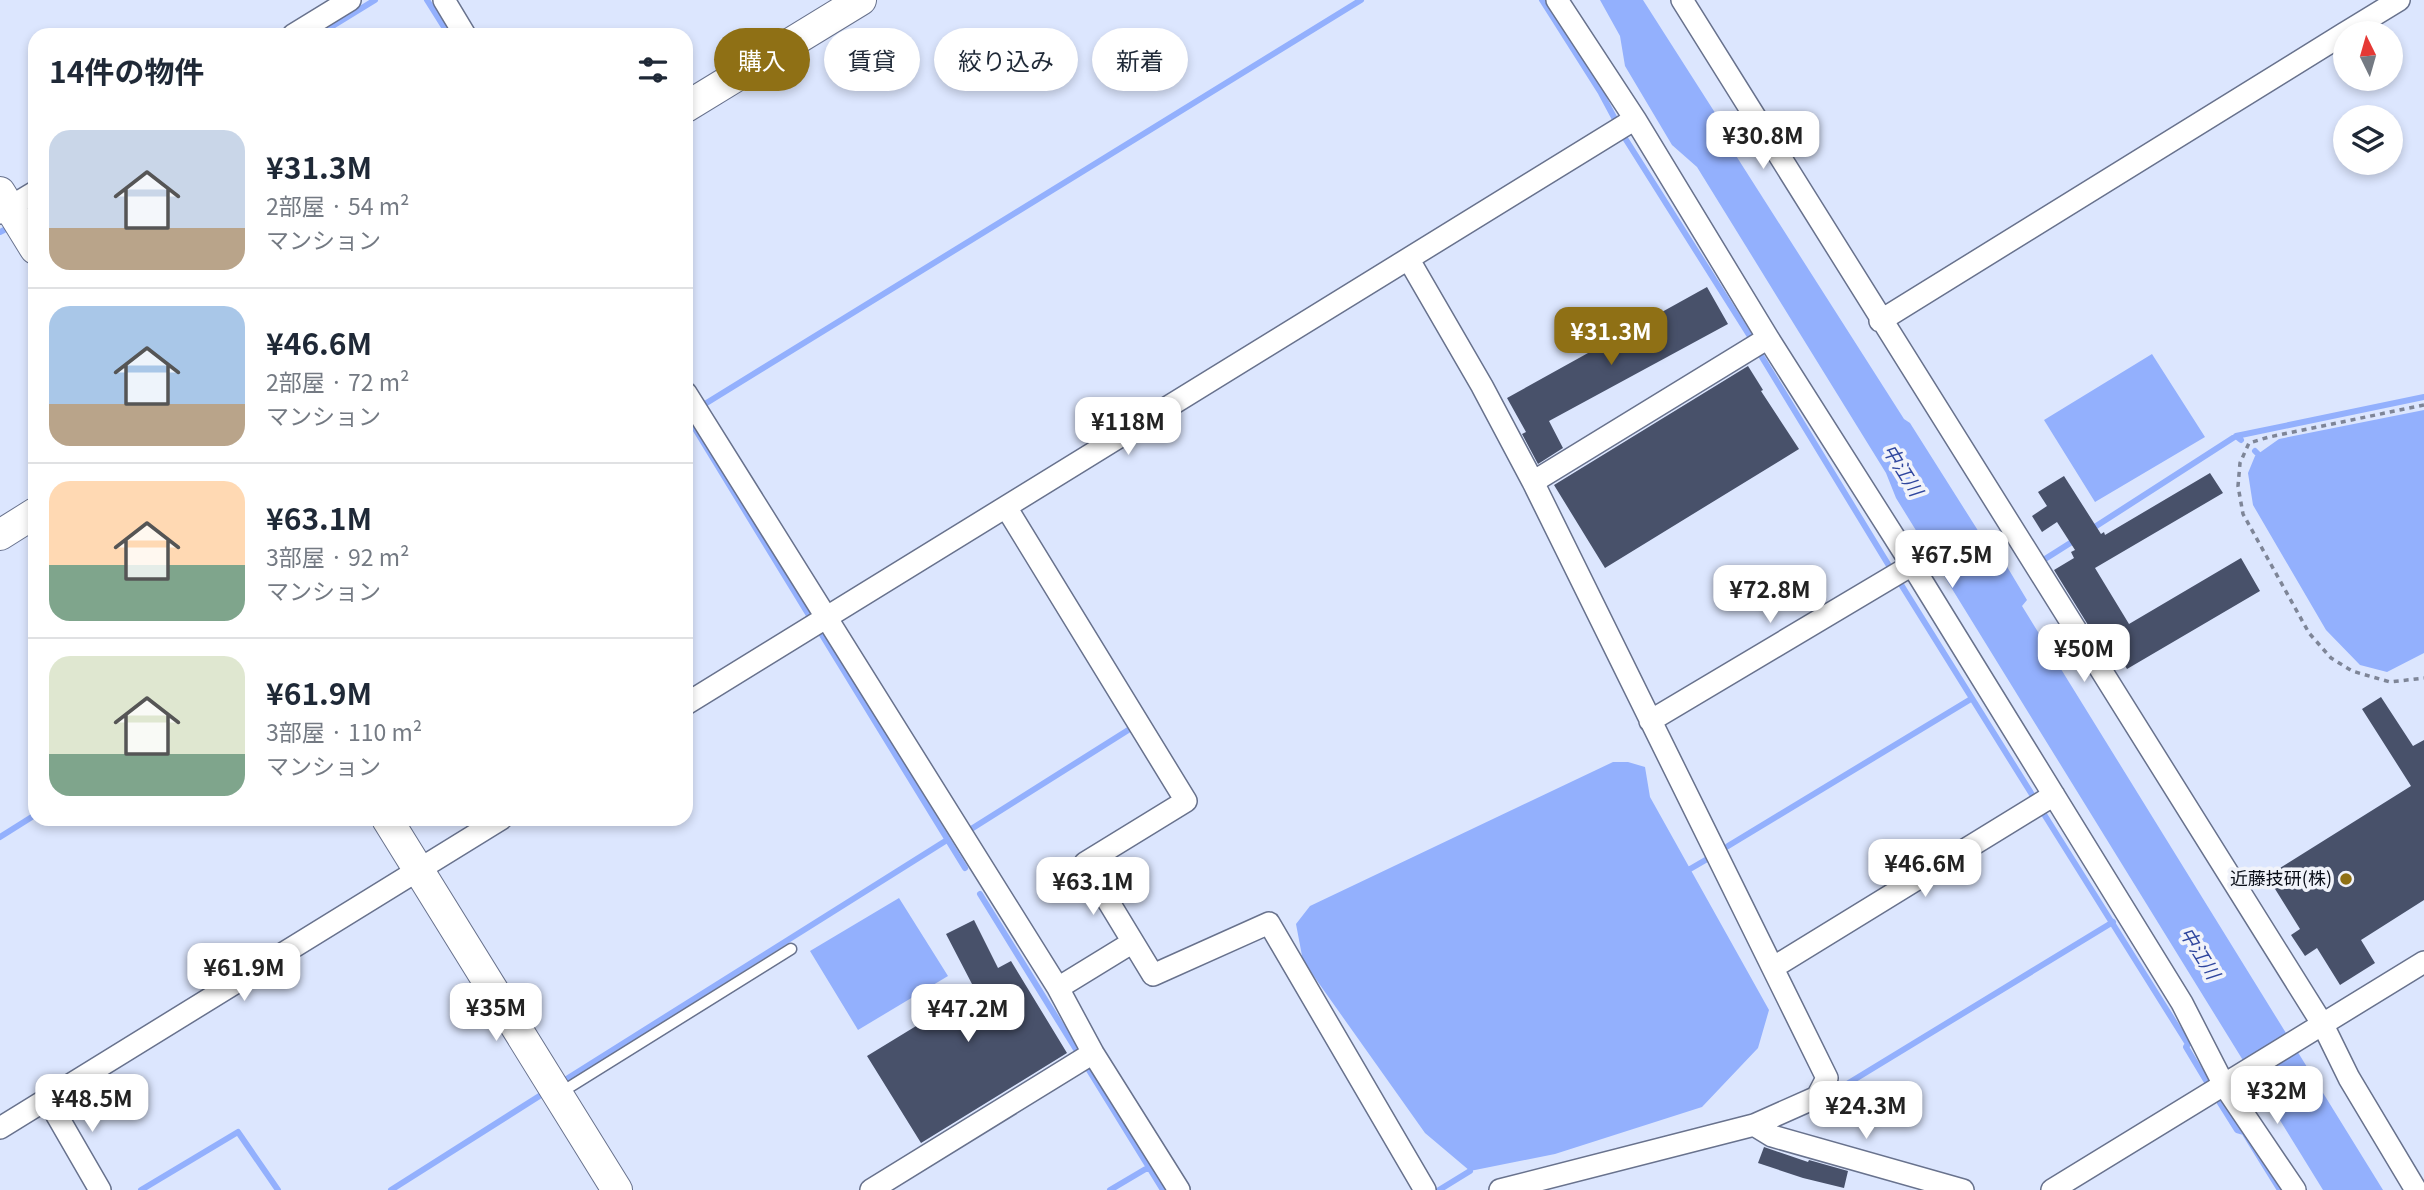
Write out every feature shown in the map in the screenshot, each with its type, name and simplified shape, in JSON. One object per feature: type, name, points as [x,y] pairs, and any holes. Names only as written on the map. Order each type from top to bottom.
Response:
[{"type":"street","points":[[304,28],[350,0]]},
{"type":"street","points":[[444,0],[461,28]]},
{"type":"street","points":[[693,103],[861,0]]},
{"type":"street","points":[[1557,0],[1635,119],[1768,338],[1912,565],[2295,1190]]},
{"type":"street","points":[[1682,0],[2314,1030],[2349,1078],[2416,1190]]},
{"type":"street","points":[[2365,21],[2399,0]]},
{"type":"street","points":[[1880,321],[2333,40]]},
{"type":"street","points":[[693,700],[1635,119]]},
{"type":"street","points":[[28,195],[3,204],[28,239]]},
{"type":"street","points":[[1409,260],[1482,386],[1533,482],[1827,1078],[1817,1097],[1754,1125],[1500,1190]]},
{"type":"street","points":[[1533,482],[1768,338]]},
{"type":"street","points":[[693,404],[1058,988],[1093,1052],[1179,1190]]},
{"type":"street","points":[[1006,507],[1186,801],[1085,863],[1153,975],[1269,923],[1425,1190]]},
{"type":"street","points":[[0,535],[28,517]]},
{"type":"street","points":[[1650,721],[1912,565]]},
{"type":"street","points":[[1774,967],[2054,795]]},
{"type":"street","points":[[391,826],[617,1190]]},
{"type":"street","points":[[0,1128],[490,826]]},
{"type":"street","points":[[1058,988],[1133,942]]},
{"type":"street","points":[[2052,1190],[2424,962]]},
{"type":"street","points":[[871,1190],[1093,1052]]},
{"type":"street","points":[[48,1100],[100,1190]]},
{"type":"street","points":[[1754,1125],[1772,1136],[1963,1190]]},
{"type":"lane","points":[[558,1094],[791,949]]},
{"type":"path","points":[[2424,405],[2249,443],[2240,463],[2238,486],[2244,514],[2309,633],[2331,658],[2352,671],[2390,682],[2424,678]]},
{"type":"water","name":"中江川","points":[[1600,0],[1643,0],[1719,119],[1726,140],[1904,419],[1910,423],[1989,548],[1997,550],[2027,600],[2022,606],[2383,1190],[2323,1190],[1896,498],[1886,473],[1697,167],[1672,145],[1625,66],[1620,36]]},
{"type":"water","points":[[2152,354],[2205,437],[2095,502],[2044,420]]},
{"type":"water","points":[[2424,410],[2424,653],[2387,672],[2360,665],[2326,630],[2253,505],[2248,473],[2255,456],[2279,439]]},
{"type":"water","points":[[1613,762],[1628,762],[1645,767],[1650,797],[1769,1010],[1758,1048],[1702,1107],[1555,1154],[1470,1171],[1425,1133],[1303,961],[1296,924],[1310,906]]},
{"type":"water","points":[[899,898],[948,976],[858,1030],[810,951]]},
{"type":"building","points":[[1707,287],[1728,324],[1549,421],[1563,448],[1538,464],[1522,434],[1526,432],[1507,398]]},
{"type":"building","points":[[1748,366],[1799,449],[1605,568],[1554,485]]},
{"type":"building","points":[[2210,473],[2223,493],[2095,568],[2129,624],[2241,558],[2260,591],[2127,669],[2115,649],[2106,654],[2054,570],[2074,558],[2071,552],[2075,550],[2057,522],[2042,532],[2032,516],[2047,506],[2038,492],[2064,476],[2101,534],[2104,532],[2105,535]]},
{"type":"building","name":"近藤技研(株)","points":[[2381,697],[2413,746],[2424,740],[2424,900],[2361,940],[2375,963],[2340,985],[2317,948],[2305,956],[2291,935],[2300,929],[2267,876],[2411,786],[2362,709]]},
{"type":"building","points":[[974,920],[998,968],[1011,961],[1067,1053],[921,1143],[867,1056],[962,998],[959,992],[972,984],[946,934]]},
{"type":"building","points":[[1764,1147],[1808,1162],[1809,1160],[1848,1171],[1844,1188],[1758,1163]]},
{"type":"waterway","points":[[329,28],[375,0]]},
{"type":"waterway","points":[[427,0],[445,28]]},
{"type":"waterway","points":[[700,407],[1361,0]]},
{"type":"waterway","points":[[1542,0],[1616,121]]},
{"type":"waterway","points":[[1623,135],[1751,338]]},
{"type":"waterway","points":[[0,232],[4,230]]},
{"type":"waterway","points":[[1757,349],[1891,569]]},
{"type":"waterway","points":[[2236,436],[2424,397]]},
{"type":"waterway","points":[[693,425],[810,617]]},
{"type":"waterway","points":[[2090,530],[2236,436],[2241,440]]},
{"type":"waterway","points":[[2255,451],[2258,454]]},
{"type":"waterway","points":[[2045,559],[2075,540]]},
{"type":"waterway","points":[[1897,578],[2036,801]]},
{"type":"waterway","points":[[822,635],[965,868]]},
{"type":"waterway","points":[[1728,846],[1971,699]]},
{"type":"waterway","points":[[968,831],[1133,727]]},
{"type":"waterway","points":[[2042,811],[2188,1044],[2186,1047],[2207,1082]]},
{"type":"waterway","points":[[0,837],[28,819]]},
{"type":"waterway","points":[[565,1080],[947,840]]},
{"type":"waterway","points":[[1690,869],[1709,858]]},
{"type":"waterway","points":[[980,894],[1077,1051]]},
{"type":"waterway","points":[[1847,1084],[2113,922]]},
{"type":"waterway","points":[[1087,1067],[1163,1190]]},
{"type":"waterway","points":[[391,1190],[541,1095]]},
{"type":"waterway","points":[[2220,1103],[2237,1130],[2244,1132],[2280,1190]]},
{"type":"waterway","points":[[141,1190],[238,1132],[278,1190]]},
{"type":"waterway","points":[[1110,1190],[1149,1167]]},
{"type":"waterway","points":[[1439,1190],[1470,1171]]},
{"type":"place","name":"近藤技研(株)","points":[[2346,879]]}]
